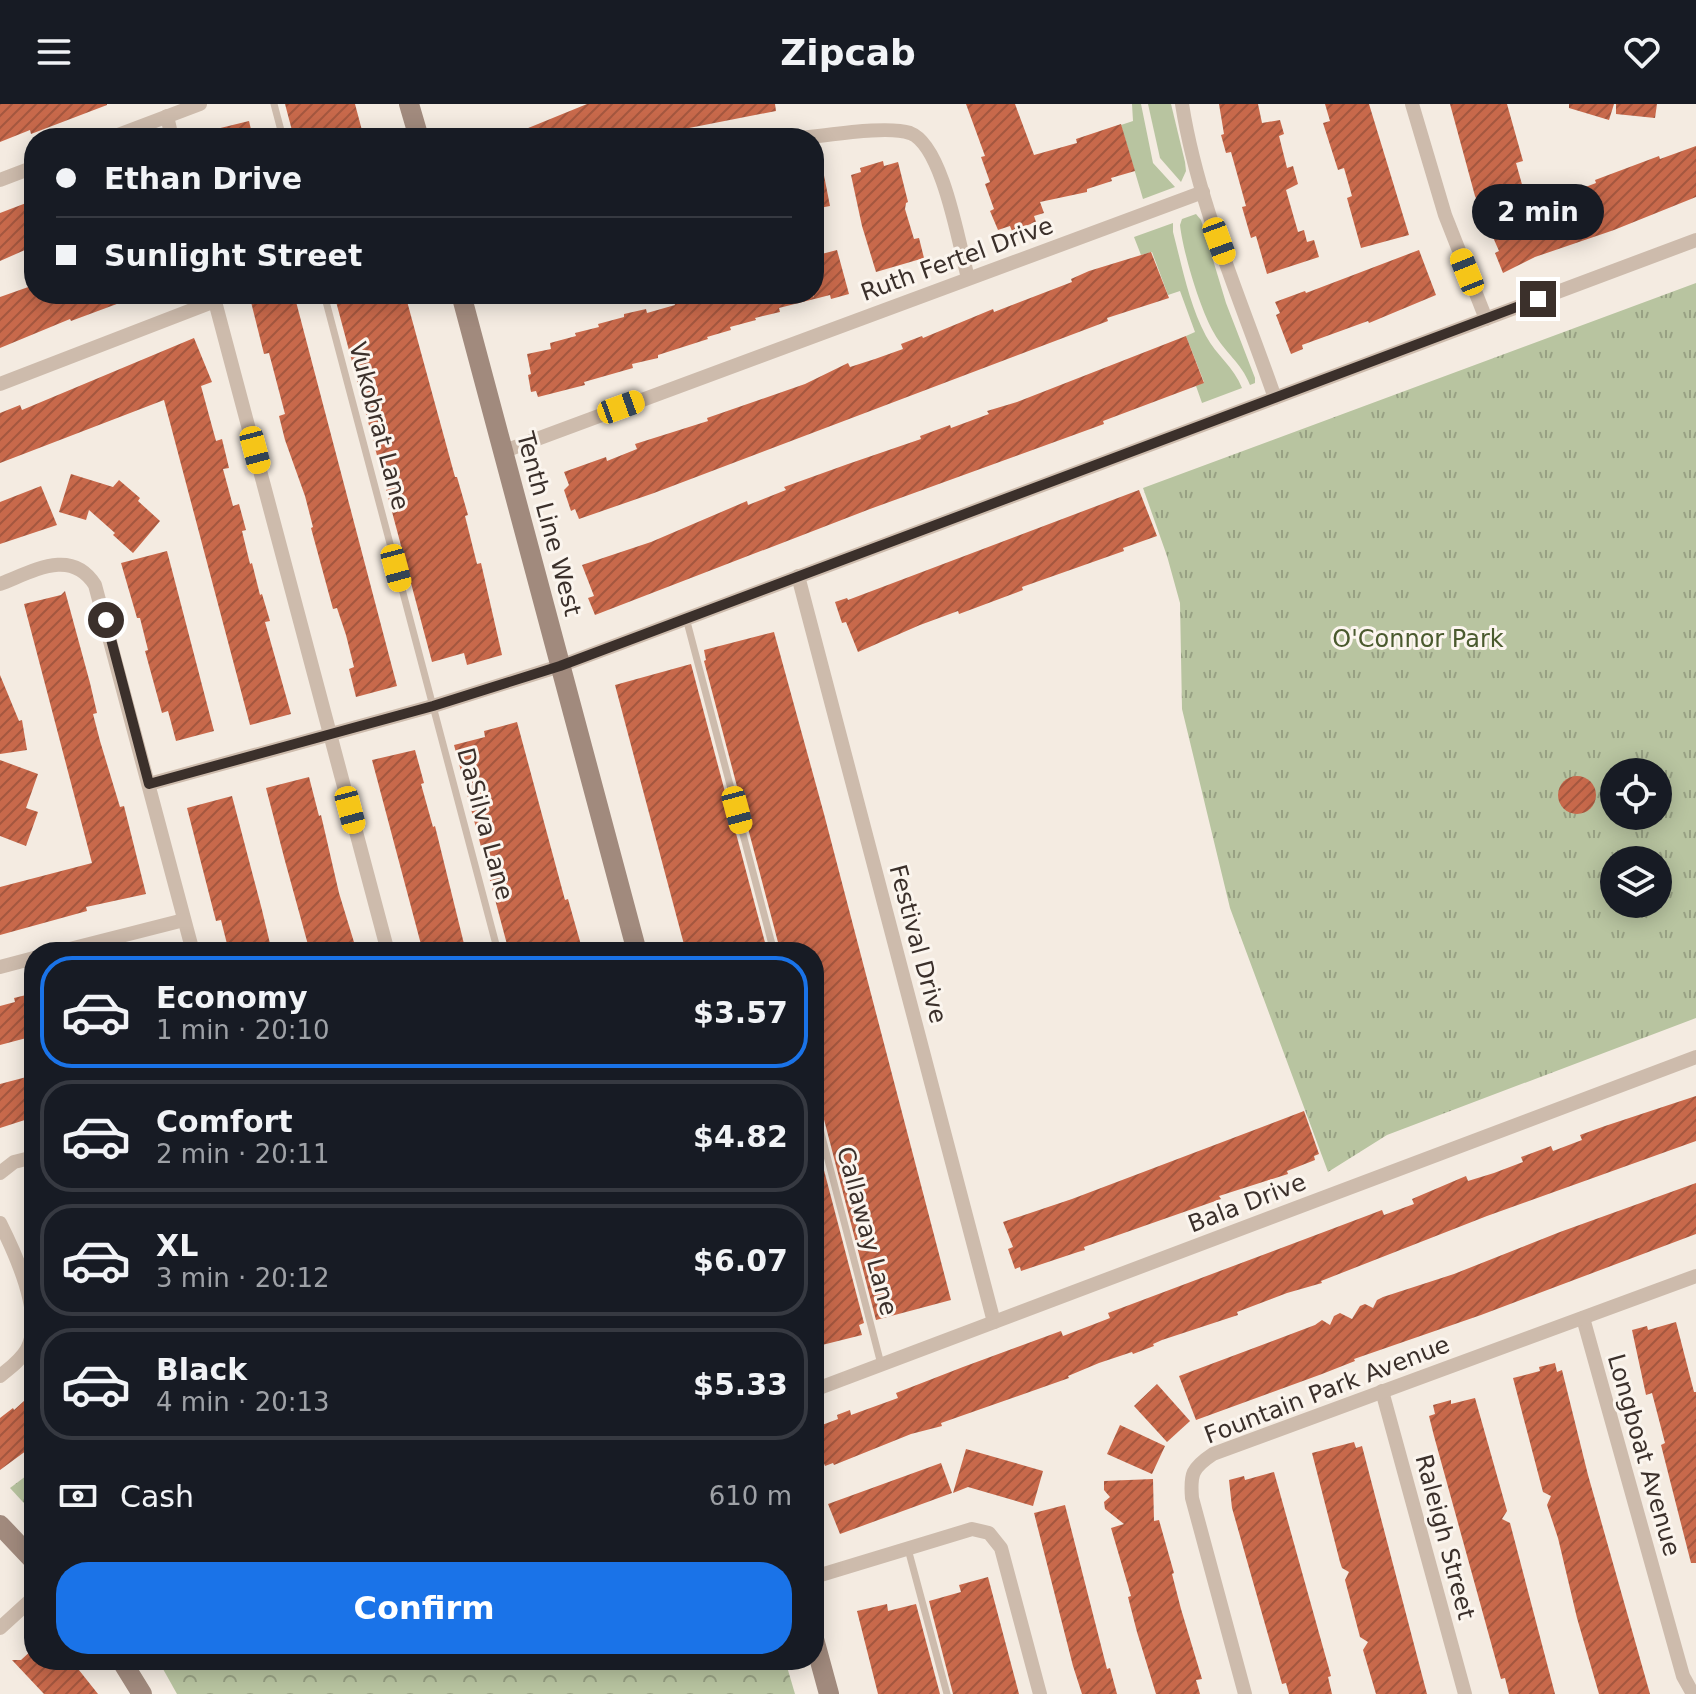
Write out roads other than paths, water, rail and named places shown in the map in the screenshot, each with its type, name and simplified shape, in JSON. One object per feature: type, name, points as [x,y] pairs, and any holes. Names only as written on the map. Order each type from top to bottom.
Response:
[{"type":"street","points":[[136,128],[200,104]]},
{"type":"street","points":[[409,104],[416,128]]},
{"type":"street","points":[[1182,104],[1203,192],[1275,398]]},
{"type":"street","points":[[1412,104],[1445,215],[1486,319]]},
{"type":"street","points":[[167,116],[170,128]]},
{"type":"street","points":[[824,136],[888,130],[911,133],[927,145],[942,177],[968,278]]},
{"type":"street","points":[[0,180],[24,171]]},
{"type":"street","name":"Ruth Fertel Drive","points":[[502,452],[1203,192]]},
{"type":"street","points":[[149,784],[433,706],[560,666],[1696,240]]},
{"type":"street","points":[[0,384],[199,304]]},
{"type":"street","points":[[216,304],[385,942]]},
{"type":"street","name":"Tenth Line West","points":[[464,304],[634,942]]},
{"type":"street","points":[[0,584],[59,562],[74,566],[91,578],[99,593],[190,942]]},
{"type":"street","name":"Festival Drive","points":[[798,576],[994,1322]]},
{"type":"street","points":[[97,942],[184,920]]},
{"type":"street","points":[[0,967],[24,961]]},
{"type":"street","name":"Bala Drive","points":[[824,1386],[1696,1057]]},
{"type":"street","points":[[0,1173],[14,1162],[24,1160]]},
{"type":"street","points":[[0,1223],[24,1283]]},
{"type":"street","name":"Fountain Park Avenue","points":[[1245,1694],[1192,1498],[1191,1477],[1199,1464],[1213,1454],[1696,1276]]},
{"type":"street","name":"Longboat Avenue","points":[[1583,1318],[1683,1676],[1693,1694]]},
{"type":"street","points":[[0,1376],[24,1353]]},
{"type":"street","name":"Raleigh Street","points":[[1382,1391],[1465,1694]]},
{"type":"street","points":[[0,1525],[24,1550]]},
{"type":"street","points":[[824,1574],[972,1529],[989,1533],[1001,1548],[1040,1694]]},
{"type":"street","points":[[0,1628],[24,1606]]},
{"type":"street","points":[[127,1670],[142,1694]]},
{"type":"street","points":[[822,1670],[829,1694]]},
{"type":"lane","points":[[274,104],[280,128]]},
{"type":"lane","name":"Vukobrat Lane","points":[[327,304],[433,706]]},
{"type":"lane","points":[[686,618],[771,942]]},
{"type":"lane","name":"DaSilva Lane","points":[[433,706],[495,942]]},
{"type":"lane","name":"Callaway Lane","points":[[824,1145],[881,1365]]},
{"type":"lane","points":[[908,1549],[947,1694]]},
{"type":"park label","name":"O'Connor Park","points":[[1418,639]]}]
